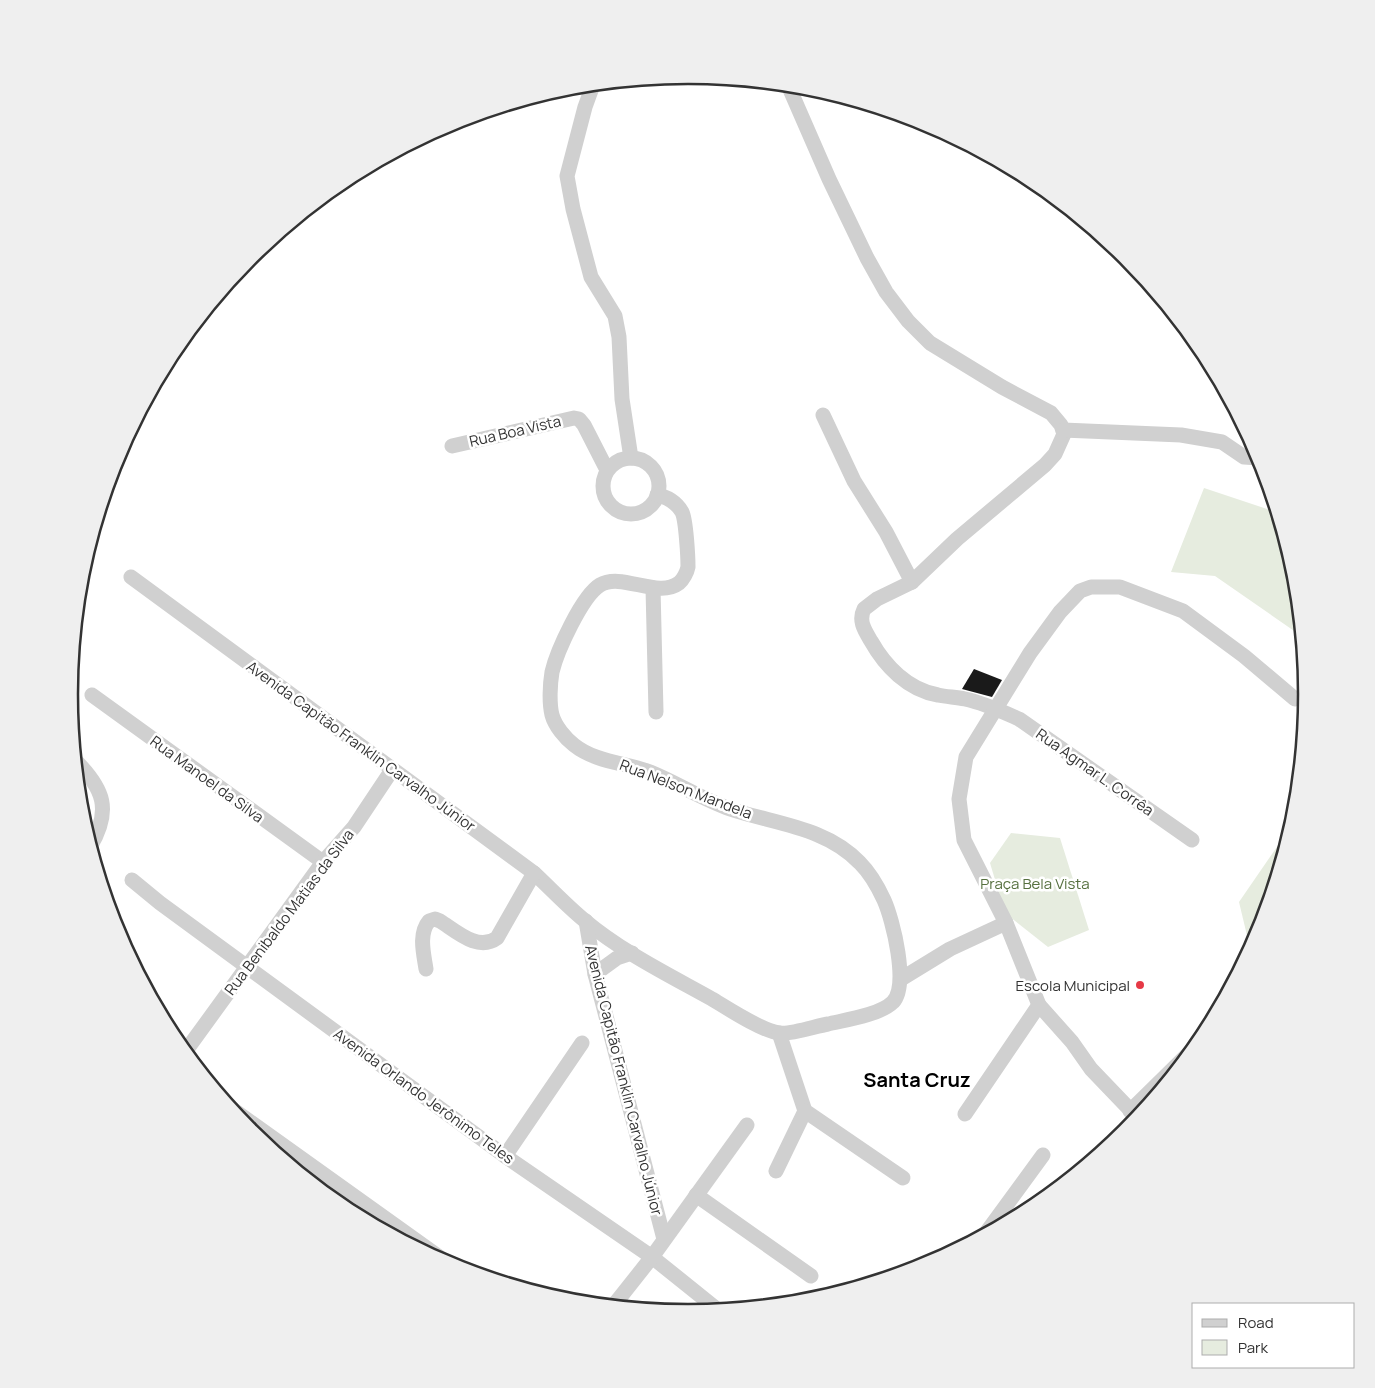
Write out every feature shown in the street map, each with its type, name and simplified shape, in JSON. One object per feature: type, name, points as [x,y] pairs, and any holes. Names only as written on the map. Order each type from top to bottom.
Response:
[{"type":"street","points":[[590,92],[568,176],[573,209],[591,277],[615,316],[619,337],[622,398],[631,458]]},
{"type":"street","points":[[792,93],[829,179],[867,258],[886,292],[908,322],[930,343],[1002,387],[1051,413],[1064,434],[1055,454],[1045,465],[957,539],[912,582],[886,532],[854,481],[823,415]]},
{"type":"street","name":"Rua Boa Vista","points":[[452,446],[574,418],[584,425],[607,470]]},
{"type":"street","points":[[1063,430],[1181,435],[1222,442],[1244,457],[1249,457]]},
{"type":"street","points":[[631,458],[642,460],[650,466],[656,474],[659,484],[657,495],[651,505],[641,512],[629,513],[618,511],[609,503],[604,493],[603,481],[607,470],[622,459],[631,458]]},
{"type":"street","name":"Rua Nelson Mandela","points":[[657,495],[672,500],[682,512],[686,528],[688,570],[678,584],[653,588],[622,581],[608,582],[595,589],[578,610],[552,672],[550,705],[558,728],[574,745],[588,754],[650,772],[727,808],[825,836],[848,851],[863,866],[885,902],[900,976]]},
{"type":"street","name":"Avenida Capitão Franklin Carvalho Júnior","points":[[131,577],[534,873],[586,921],[632,953],[729,1010],[779,1033]]},
{"type":"street","name":"Rua Agmar L. Corrêa","points":[[912,582],[877,599],[864,609],[861,615],[866,633],[882,659],[898,675],[924,691],[965,699],[997,709],[1032,728],[1192,840]]},
{"type":"street","points":[[1131,1112],[1090,1069],[1072,1042],[1039,1005],[1006,923],[964,840],[959,799],[966,756],[974,740],[997,709],[1030,653],[1060,612],[1080,591],[1105,585],[1120,587],[1183,611],[1244,656],[1295,699]]},
{"type":"street","points":[[653,588],[656,712]]},
{"type":"street","name":"Rua Manoel da Silva","points":[[92,695],[323,862]]},
{"type":"street","points":[[83,769],[100,791],[103,803],[102,824],[95,838]]},
{"type":"street","name":"Rua Benibaldo Matias da Silva","points":[[189,1046],[323,862],[354,827],[392,770]]},
{"type":"street","points":[[426,969],[422,941],[424,929],[429,921],[435,919],[440,921],[476,942],[493,941],[497,938],[534,873]]},
{"type":"street","name":"Avenida Orlando Jerônimo Teles","points":[[132,880],[160,903],[505,1156],[652,1257],[710,1303]]},
{"type":"street","name":"Avenida Capitão Franklin Carvalho Júnior","points":[[586,921],[595,974],[664,1239]]},
{"type":"street","points":[[903,1178],[805,1111],[779,1033],[846,1020],[877,1011],[894,1001],[898,994],[900,976],[950,949],[1006,923]]},
{"type":"street","points":[[595,974],[617,958],[632,953]]},
{"type":"street","points":[[965,1114],[1039,1005]]},
{"type":"street","points":[[505,1156],[582,1042]]},
{"type":"street","points":[[776,1171],[805,1111]]},
{"type":"street","points":[[619,1300],[747,1125]]},
{"type":"street","points":[[259,1128],[414,1239]]},
{"type":"street","points":[[1005,1214],[1043,1155]]},
{"type":"street","points":[[696,1194],[811,1276]]},
{"type":"green space","points":[[1204,488],[1269,510],[1286,575],[1294,631],[1215,576],[1171,572]]},
{"type":"green space","name":"Praça Bela Vista","points":[[1011,833],[1060,838],[1089,930],[1048,947],[1005,913],[990,863]]},
{"type":"green space","points":[[1279,844],[1265,890],[1247,936],[1239,902]]},
{"type":"building","points":[[974,669],[1002,680],[992,697],[962,689]]},
{"type":"place","name":"Escola Municipal","points":[[1140,985]]},
{"type":"district","name":"Santa Cruz","points":[[917,1079]]}]
